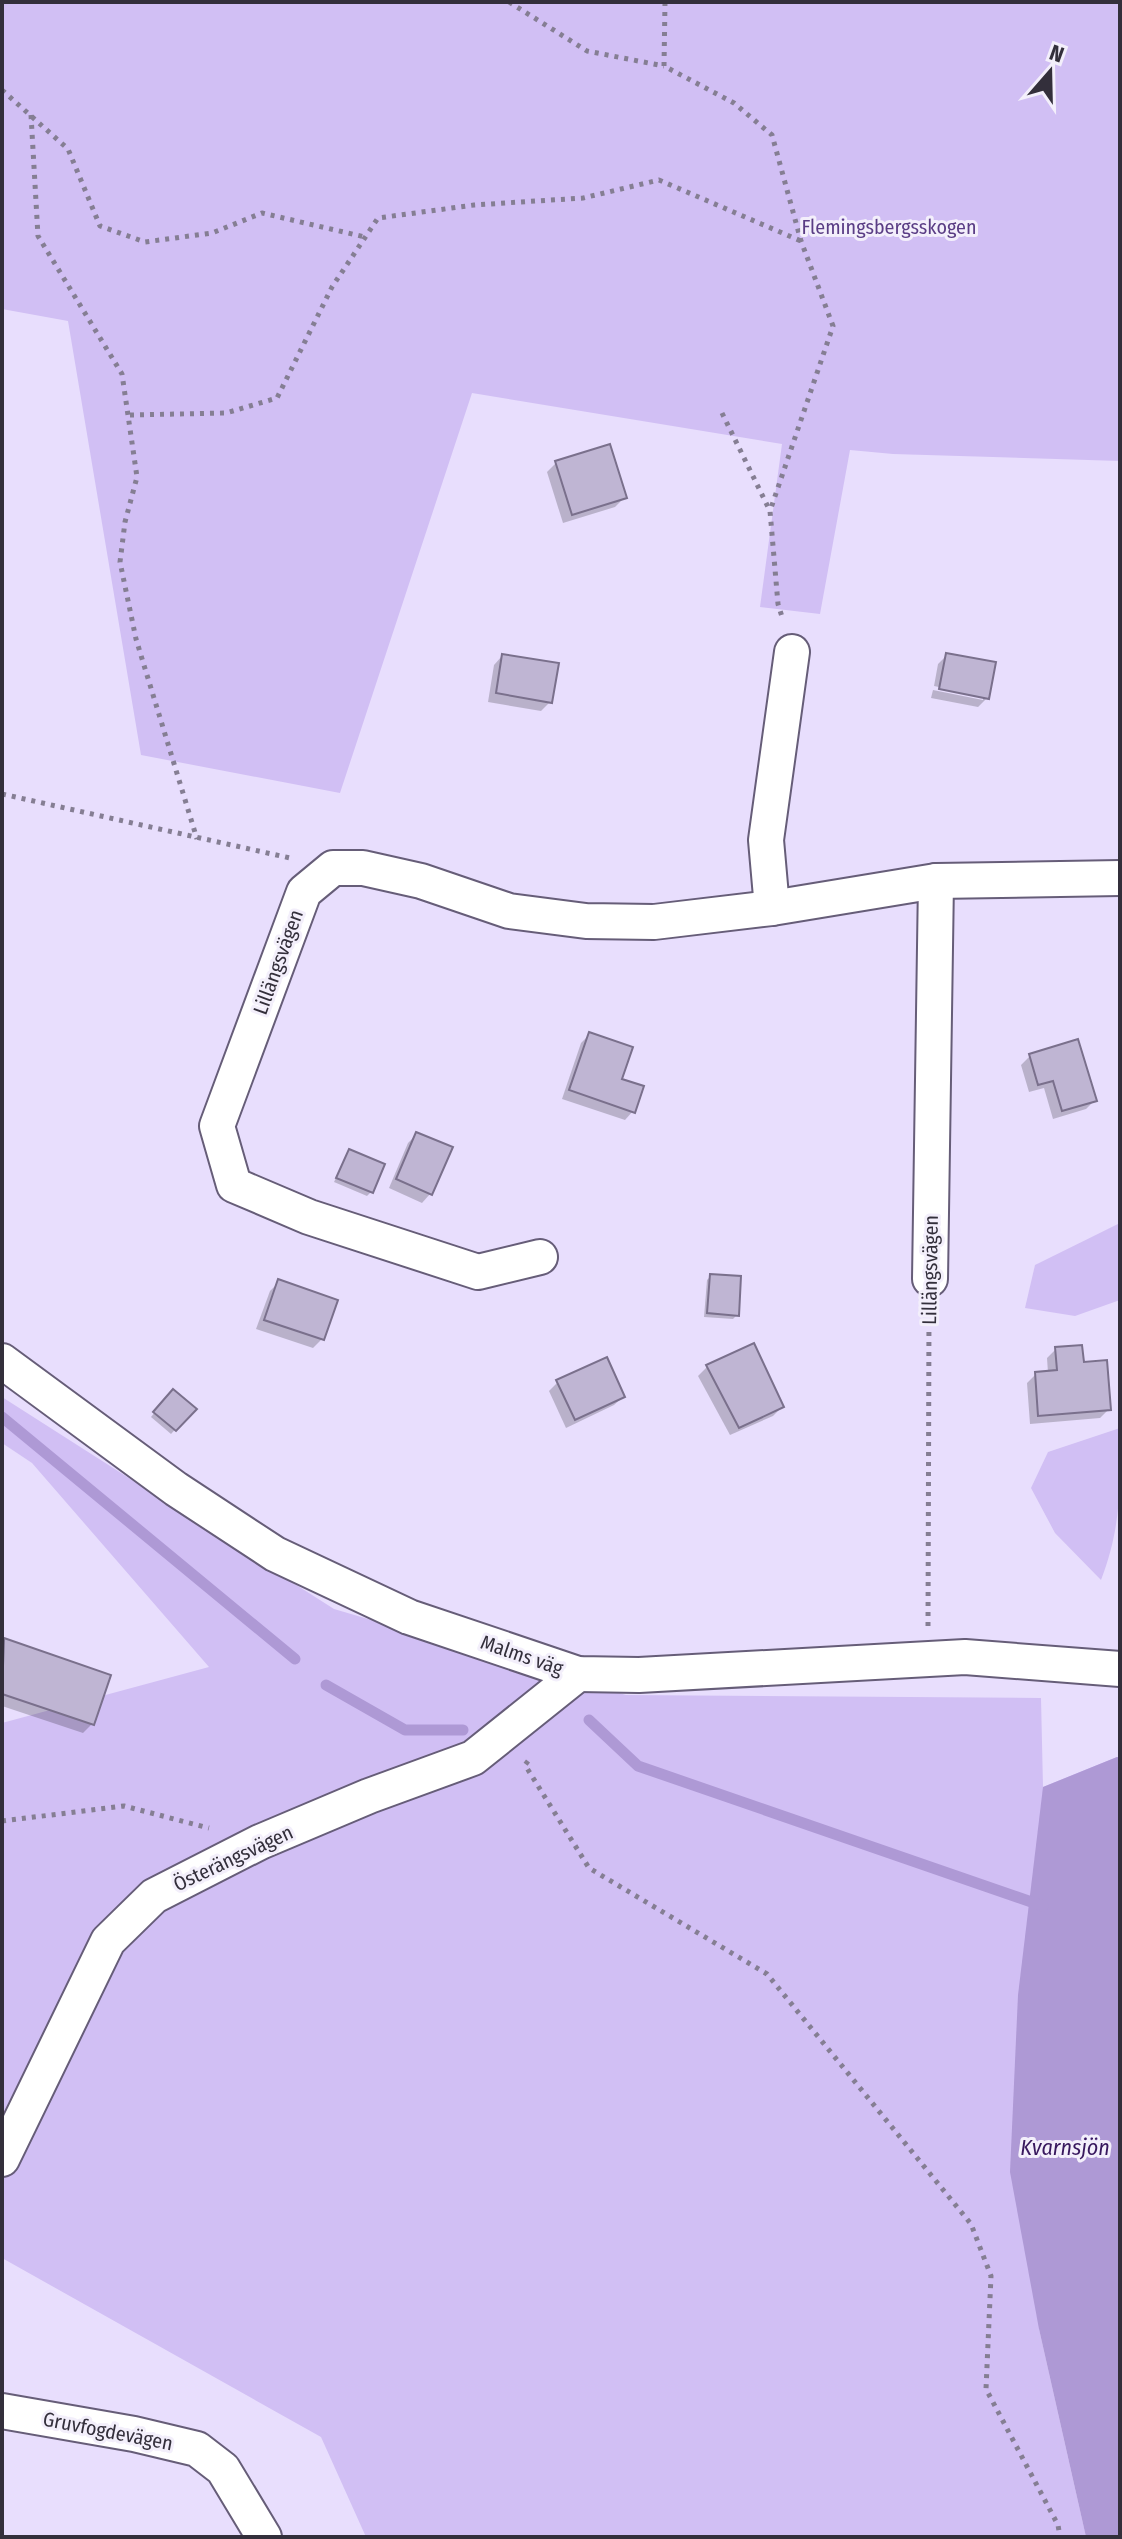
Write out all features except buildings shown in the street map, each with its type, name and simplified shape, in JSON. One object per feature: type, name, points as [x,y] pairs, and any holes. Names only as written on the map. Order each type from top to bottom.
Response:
[{"type":"street","points":[[772,908],[766,840],[792,652]]},
{"type":"street","points":[[333,868],[363,868],[421,881],[509,911],[586,921],[654,922],[772,908],[936,881],[1120,878]]},
{"type":"street","name":"Lillängsvägen","points":[[333,868],[304,892],[217,1126],[234,1185],[309,1217],[478,1272],[540,1257]]},
{"type":"street","name":"Lillängsvägen","points":[[930,1279],[936,881]]},
{"type":"street","name":"Malms väg","points":[[2,1361],[164,1480],[275,1554],[409,1617],[578,1674],[639,1675],[965,1657],[1120,1669]]},
{"type":"street","name":"Österängsvägen","points":[[2,2159],[108,1941],[154,1896],[260,1842],[369,1796],[473,1758],[578,1674]]},
{"type":"street","name":"Gruvfogdevägen","points":[[2,2411],[134,2434],[197,2449],[223,2469],[264,2537]]},
{"type":"path","points":[[509,2],[587,51],[664,66],[734,103],[772,135],[801,241],[833,326],[770,511]]},
{"type":"path","points":[[664,66],[665,2]]},
{"type":"path","points":[[2,90],[68,149],[100,226],[145,242],[212,233],[262,213],[365,237]]},
{"type":"path","points":[[31,115],[38,236],[122,374],[137,477],[125,522],[120,562],[136,639],[197,839]]},
{"type":"path","points":[[130,415],[226,413],[277,398],[332,287],[378,218],[474,205],[583,198],[659,180],[801,241]]},
{"type":"path","points":[[722,413],[770,511],[778,604],[792,652]]},
{"type":"path","points":[[2,794],[333,868]]},
{"type":"path","name":"Lillängsvägen","points":[[928,1658],[930,1279]]},
{"type":"path","points":[[533,1752],[525,1765],[589,1868],[767,1974],[971,2224],[991,2276],[986,2389],[1058,2525],[1060,2537]]},
{"type":"path","points":[[2,1821],[124,1806],[260,1842]]},
{"type":"green space","name":"Flemingsbergsskogen","points":[[2,2],[1120,2],[1120,461],[850,450],[820,614],[760,607],[782,444],[472,393],[340,793],[141,755],[68,321],[2,309]]},
{"type":"green space","points":[[1120,1223],[1120,1300],[1075,1316],[1025,1308],[1035,1265]]},
{"type":"green space","points":[[2,1397],[334,1609],[626,1695],[1041,1698],[1043,1787],[1120,1758],[1120,1860],[1039,2329],[1086,2537],[366,2537],[321,2437],[2,2258],[2,1723],[209,1667],[32,1463],[2,1443]]},
{"type":"green space","points":[[1120,1428],[1120,1487],[1116,1523],[1101,1580],[1055,1533],[1031,1488],[1048,1452]]},
{"type":"water","name":"Kvarnsjön","points":[[1120,1758],[1120,2537],[1086,2537],[1039,2329],[1010,2172],[1018,1995],[1043,1787]]},
{"type":"waterway","points":[[2,1417],[295,1659]]},
{"type":"waterway","points":[[326,1685],[405,1730],[463,1730]]},
{"type":"waterway","points":[[589,1720],[638,1766],[1043,1906]]}]
